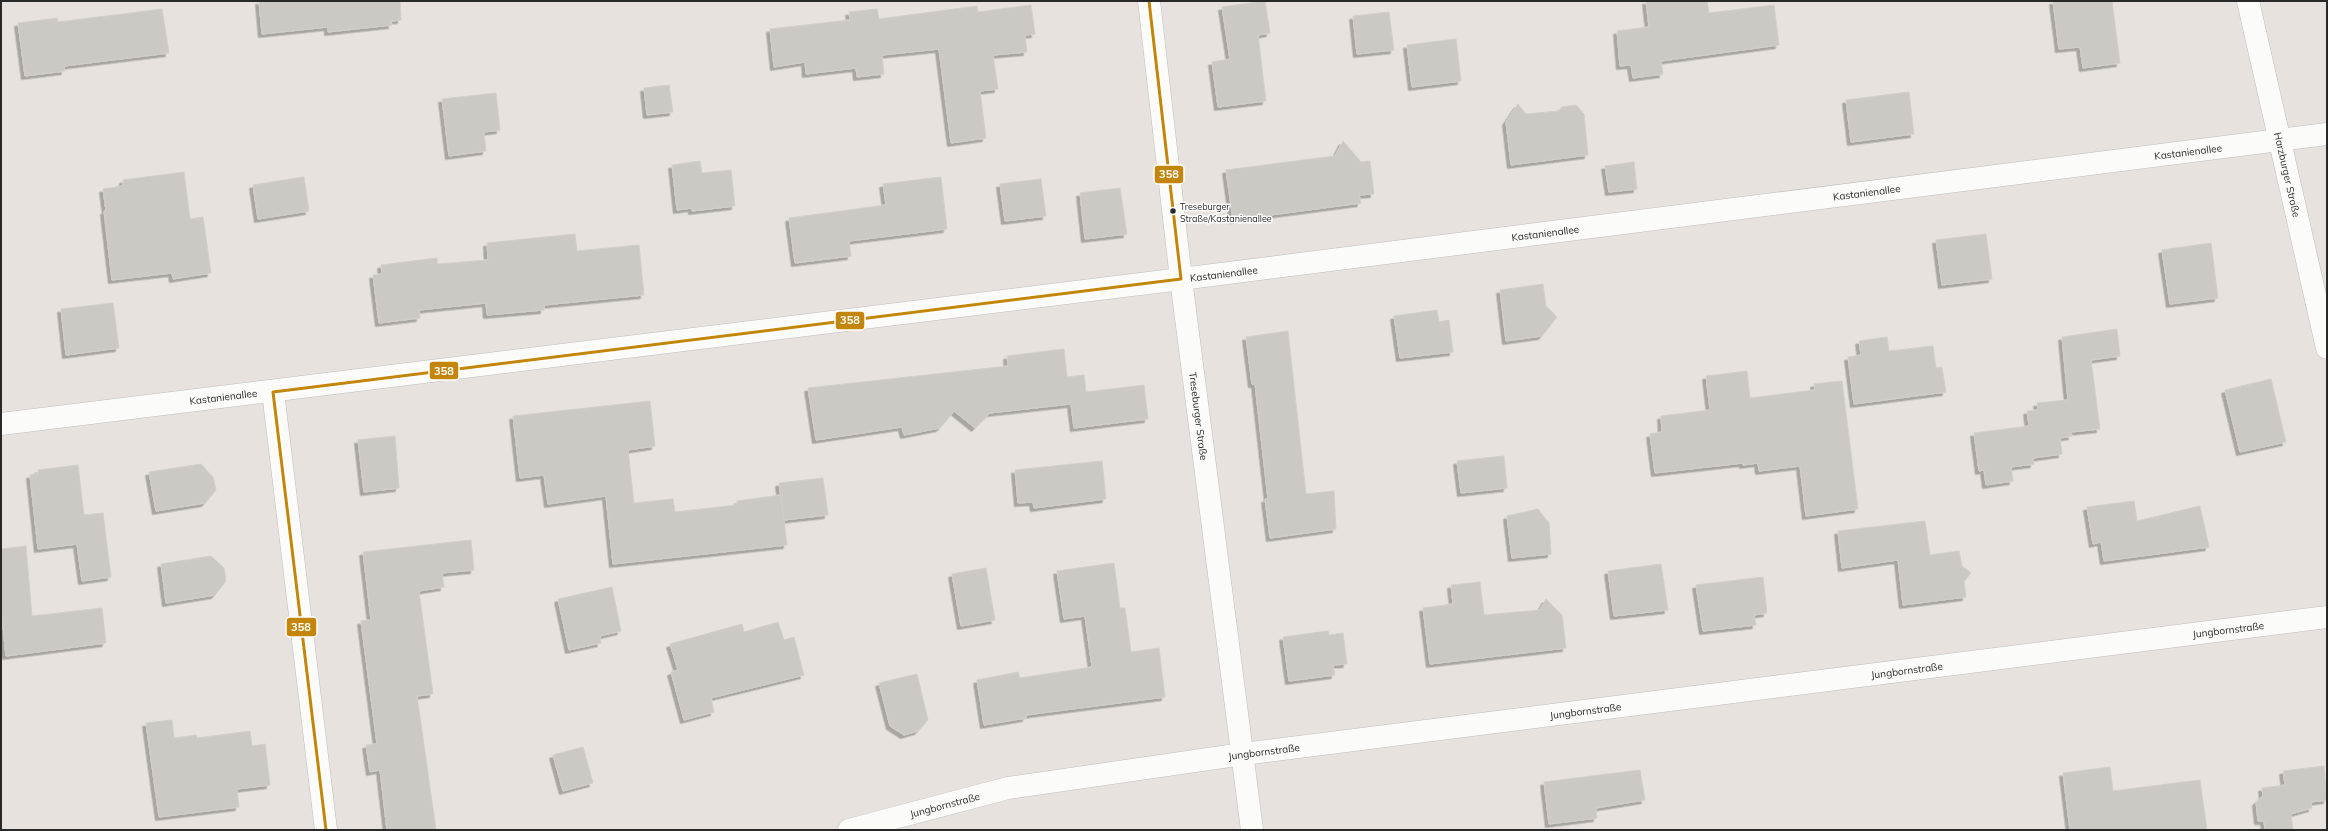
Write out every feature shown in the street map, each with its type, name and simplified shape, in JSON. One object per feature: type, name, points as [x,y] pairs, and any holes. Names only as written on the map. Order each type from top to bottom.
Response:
[{"type":"street","name":"Treseburger Straße","points":[[1149,1],[1181,279],[1252,830]]},
{"type":"street","name":"Harzburger Straße","points":[[2248,1],[2278,140],[2327,348]]},
{"type":"street","name":"Kastanienallee","points":[[1,424],[273,392],[1181,279],[2327,134]]},
{"type":"street","points":[[273,392],[326,830]]},
{"type":"street","name":"Jungbornstraße","points":[[849,830],[1008,788],[1243,754],[2327,617]]},
{"type":"building","points":[[259,1],[400,1],[401,20],[391,21],[392,25],[328,32],[328,27],[262,34]]},
{"type":"building","points":[[1265,1],[1270,33],[1258,35],[1266,101],[1218,107],[1212,62],[1230,59],[1222,7]]},
{"type":"building","points":[[1646,1],[1707,1],[1709,13],[1774,5],[1779,45],[1661,61],[1663,74],[1633,78],[1631,65],[1620,66],[1617,31],[1649,27]]},
{"type":"building","points":[[2053,1],[2112,1],[2120,63],[2083,68],[2080,47],[2059,49]]},
{"type":"building","points":[[1031,5],[1035,34],[1025,35],[1027,52],[993,55],[998,89],[980,91],[986,138],[951,143],[939,49],[882,55],[884,74],[857,77],[856,68],[806,74],[805,62],[774,67],[770,29],[850,20],[849,12],[877,9],[879,19],[977,6],[978,12]]},
{"type":"building","points":[[162,9],[169,53],[64,66],[65,71],[25,76],[18,23],[57,18],[58,22]]},
{"type":"building","points":[[1389,12],[1394,50],[1357,54],[1353,16]]},
{"type":"building","points":[[1456,39],[1461,81],[1412,87],[1407,45]]},
{"type":"building","points":[[669,85],[673,112],[647,115],[644,88]]},
{"type":"building","points":[[1909,92],[1914,134],[1851,142],[1846,100]]},
{"type":"building","points":[[496,93],[500,130],[484,132],[486,151],[449,156],[442,99]]},
{"type":"building","points":[[1518,104],[1526,114],[1559,111],[1562,107],[1576,105],[1584,114],[1588,155],[1511,165],[1506,122]]},
{"type":"building","points":[[1343,141],[1361,162],[1370,161],[1374,194],[1359,195],[1361,203],[1233,220],[1226,170],[1335,156]]},
{"type":"building","points":[[700,161],[702,173],[731,170],[735,206],[692,211],[692,208],[677,210],[672,165]]},
{"type":"building","points":[[1634,162],[1637,189],[1609,192],[1605,166]]},
{"type":"building","points":[[184,172],[190,219],[203,217],[211,273],[173,279],[172,273],[112,280],[103,189],[123,186],[123,180]]},
{"type":"building","points":[[304,177],[309,211],[258,219],[253,185]]},
{"type":"building","points":[[941,177],[947,229],[849,241],[851,256],[795,263],[789,218],[886,205],[883,184]]},
{"type":"building","points":[[1041,179],[1046,216],[1005,221],[1000,184]]},
{"type":"building","points":[[1120,188],[1127,234],[1085,239],[1080,193]]},
{"type":"building","points":[[575,234],[577,251],[639,245],[644,295],[544,305],[544,310],[487,315],[486,303],[419,310],[420,318],[379,323],[373,275],[382,274],[381,265],[437,258],[437,264],[488,260],[487,243]]},
{"type":"building","points":[[1986,234],[1992,279],[1942,285],[1936,240]]},
{"type":"building","points":[[2211,243],[2218,298],[2170,304],[2162,250]]},
{"type":"building","points":[[1543,284],[1546,306],[1557,317],[1542,336],[1506,341],[1500,290]]},
{"type":"building","points":[[113,303],[119,348],[66,355],[61,309]]},
{"type":"building","points":[[1437,310],[1439,322],[1449,320],[1453,352],[1400,358],[1394,316]]},
{"type":"building","points":[[2117,329],[2120,356],[2091,360],[2100,429],[2071,432],[2072,436],[2060,438],[2062,454],[2033,458],[2034,464],[2011,467],[2013,481],[1986,485],[1984,470],[1979,471],[1974,433],[2029,426],[2027,411],[2038,410],[2037,403],[2068,400],[2062,337]]},
{"type":"building","points":[[1288,331],[1306,494],[1334,491],[1336,529],[1270,538],[1265,499],[1268,499],[1255,384],[1252,384],[1246,337]]},
{"type":"building","points":[[1887,337],[1889,351],[1933,346],[1936,368],[1942,367],[1946,392],[1854,404],[1848,357],[1861,355],[1859,341]]},
{"type":"building","points":[[1064,349],[1067,377],[1084,375],[1086,392],[1144,385],[1148,419],[1074,428],[1071,404],[990,413],[975,428],[954,411],[940,428],[904,435],[902,427],[816,440],[808,388],[1008,366],[1007,356]]},
{"type":"building","points":[[1747,371],[1750,398],[1815,390],[1814,384],[1842,381],[1858,509],[1806,516],[1800,466],[1759,471],[1758,463],[1743,465],[1743,463],[1655,473],[1650,434],[1662,432],[1661,416],[1710,410],[1706,376]]},
{"type":"building","points":[[2271,379],[2286,442],[2240,452],[2225,390]]},
{"type":"building","points":[[650,401],[655,446],[628,450],[634,503],[673,499],[675,512],[737,505],[737,501],[781,495],[787,545],[613,564],[606,496],[548,504],[544,475],[520,478],[513,416]]},
{"type":"building","points":[[395,436],[399,488],[364,492],[358,440]]},
{"type":"building","points":[[1504,456],[1507,488],[1461,493],[1457,461]]},
{"type":"building","points":[[1102,461],[1106,499],[1034,508],[1033,502],[1018,503],[1015,470]]},
{"type":"building","points":[[201,464],[213,477],[216,490],[205,503],[156,511],[149,472]]},
{"type":"building","points":[[78,465],[84,515],[103,513],[111,577],[82,581],[77,544],[38,549],[30,475],[38,474],[38,470]]},
{"type":"building","points":[[823,478],[828,515],[784,520],[779,483]]},
{"type":"building","points":[[2134,501],[2137,521],[2200,506],[2209,547],[2104,561],[2101,542],[2093,544],[2087,507]]},
{"type":"building","points":[[1538,509],[1549,523],[1551,554],[1512,558],[1507,516]]},
{"type":"building","points":[[1925,521],[1930,555],[1959,551],[1962,566],[1971,573],[1964,581],[1966,597],[1903,605],[1898,560],[1842,568],[1838,531]]},
{"type":"building","points":[[471,540],[474,570],[442,573],[444,587],[419,591],[433,694],[417,696],[436,830],[387,830],[380,770],[370,772],[366,745],[377,744],[361,621],[371,620],[363,552]]},
{"type":"building","points":[[26,546],[32,616],[102,608],[106,643],[6,656],[1,606],[1,549]]},
{"type":"building","points":[[211,556],[224,568],[226,581],[215,595],[166,603],[161,564]]},
{"type":"building","points":[[1114,563],[1120,608],[1125,608],[1131,652],[1159,648],[1165,697],[1026,715],[1026,718],[984,725],[977,680],[1018,672],[1020,678],[1092,667],[1085,616],[1064,619],[1057,571]]},
{"type":"building","points":[[1661,564],[1668,610],[1614,616],[1608,571]]},
{"type":"building","points":[[986,568],[995,620],[961,626],[952,574]]},
{"type":"building","points":[[1763,577],[1767,613],[1754,615],[1756,625],[1703,631],[1696,585]]},
{"type":"building","points":[[1480,582],[1484,615],[1540,610],[1546,599],[1562,615],[1566,648],[1430,664],[1423,608],[1453,604],[1451,585]]},
{"type":"building","points":[[612,587],[621,631],[600,636],[601,643],[569,650],[558,599]]},
{"type":"building","points":[[778,622],[784,640],[794,637],[804,675],[711,698],[714,712],[684,720],[671,672],[678,670],[670,644],[742,624],[744,632]]},
{"type":"building","points":[[1328,631],[1329,635],[1343,633],[1347,664],[1333,665],[1335,675],[1289,681],[1283,637]]},
{"type":"building","points":[[917,674],[928,720],[918,731],[904,735],[890,726],[879,683]]},
{"type":"building","points":[[172,720],[174,738],[196,735],[197,738],[250,731],[252,746],[265,744],[270,785],[237,789],[239,807],[159,817],[146,723]]},
{"type":"building","points":[[583,747],[593,783],[563,791],[553,755]]},
{"type":"building","points":[[2324,766],[2327,800],[2311,802],[2312,808],[2291,814],[2293,830],[2265,830],[2264,821],[2258,821],[2256,802],[2263,796],[2262,788],[2285,785],[2283,771]]},
{"type":"building","points":[[2110,767],[2113,791],[2200,780],[2207,830],[2070,830],[2063,773]]},
{"type":"building","points":[[1640,770],[1645,800],[1596,808],[1597,818],[1549,824],[1544,782]]},
{"type":"transit line","name":"358","points":[[326,830],[273,392],[1181,279],[1149,1]]},
{"type":"place","name":"Treseburger Straße/Kastanienallee","points":[[1173,211]]}]
